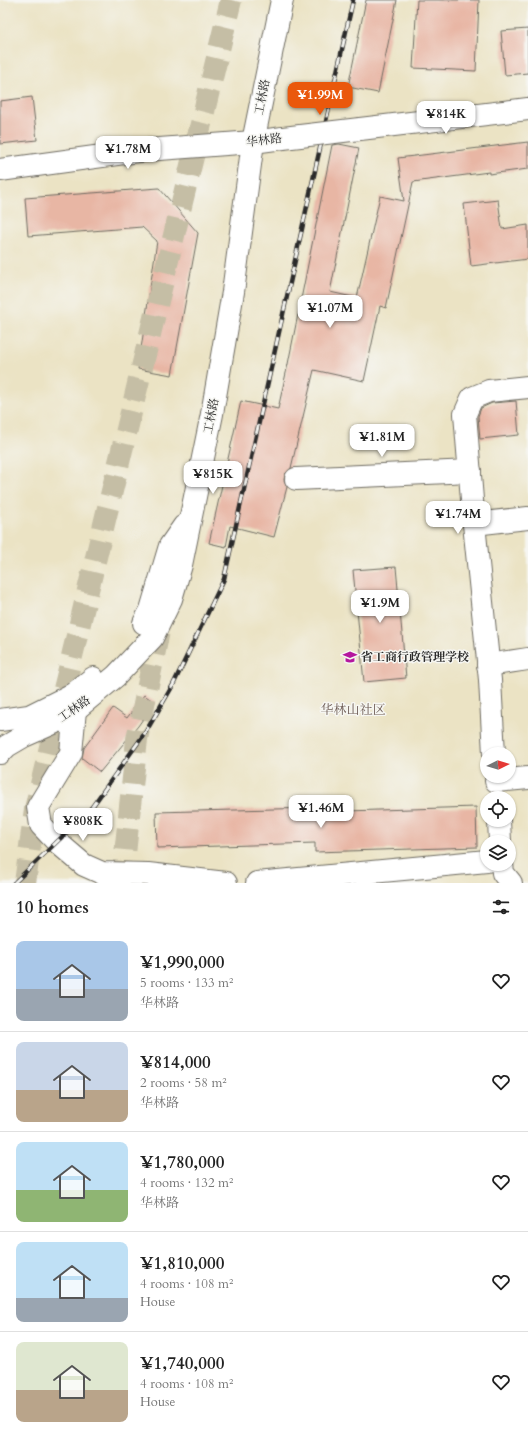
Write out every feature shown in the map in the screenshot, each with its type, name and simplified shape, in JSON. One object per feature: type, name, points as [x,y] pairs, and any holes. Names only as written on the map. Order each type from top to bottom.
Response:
[{"type":"street","name":"工林路","points":[[0,753],[7,746],[24,736],[58,721],[75,710],[116,676],[152,638],[171,599],[181,565],[212,414],[233,292],[253,142],[282,0]]},
{"type":"street","name":"华林路","points":[[0,170],[146,150],[253,142],[528,110]]},
{"type":"street","points":[[494,747],[488,665],[465,414],[472,398],[489,391],[528,387]]},
{"type":"street","points":[[296,478],[470,471]]},
{"type":"street","points":[[0,720],[29,716],[73,694],[110,666],[134,642],[151,610],[170,546],[191,515]]},
{"type":"street","points":[[474,524],[528,518]]},
{"type":"street","points":[[488,665],[528,659]]},
{"type":"street","points":[[75,710],[71,753],[38,807],[41,825],[57,842],[84,865],[102,873],[148,874],[226,883]]},
{"type":"street","points":[[496,785],[528,778]]},
{"type":"street","points":[[257,883],[480,862]]},
{"type":"street","points":[[503,871],[511,883]]},
{"type":"building","points":[[366,0],[397,0],[378,93],[348,87]]},
{"type":"building","points":[[417,0],[479,0],[476,71],[413,68]]},
{"type":"building","points":[[528,29],[528,73],[505,75],[501,31]]},
{"type":"building","points":[[32,97],[37,140],[0,144],[0,101]]},
{"type":"building","points":[[528,142],[528,169],[489,174],[489,172],[413,182],[386,308],[380,306],[364,381],[314,370],[291,468],[285,474],[284,480],[287,487],[274,537],[230,526],[226,547],[209,543],[241,401],[278,409],[332,145],[339,144],[359,148],[330,292],[357,298],[380,196],[404,201],[398,158]]},
{"type":"building","points":[[159,188],[198,233],[172,375],[138,369],[157,241],[142,227],[28,236],[25,198]]},
{"type":"building","points":[[498,200],[502,229],[528,225],[528,259],[471,266],[464,204]]},
{"type":"building","points":[[516,401],[519,435],[480,439],[478,416],[481,408],[492,403]]},
{"type":"building","points":[[396,567],[406,678],[364,682],[353,570]]},
{"type":"building","points":[[144,695],[155,702],[138,726],[100,772],[82,758],[84,748],[113,708],[127,718]]},
{"type":"building","points":[[476,807],[477,847],[315,852],[315,843],[157,848],[156,812],[314,808],[314,812]]},
{"type":"tunnel","points":[[25,883],[35,809],[231,0]]},
{"type":"tunnel","points":[[122,883],[137,739],[161,621]]},
{"type":"railway","points":[[14,883],[89,811],[145,733],[173,685],[224,579],[353,0]]},
{"type":"place","name":"省工商行政管理学校","points":[[350,657]]},
{"type":"district","name":"华林山社区","points":[[353,710]]}]
